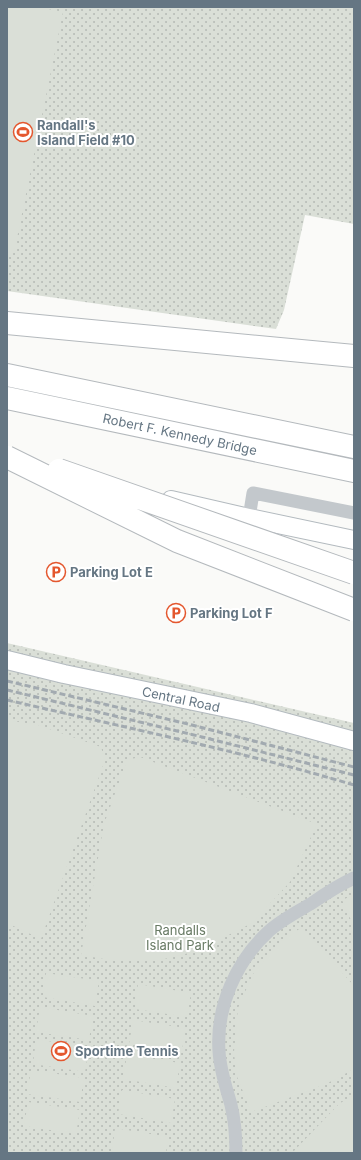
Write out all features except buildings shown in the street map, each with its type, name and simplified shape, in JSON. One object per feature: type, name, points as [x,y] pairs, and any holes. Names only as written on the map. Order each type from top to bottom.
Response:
[{"type":"highway","points":[[7,323],[354,356]]},
{"type":"highway","name":"Robert F. Kennedy Bridge","points":[[7,375],[354,447]]},
{"type":"highway","name":"Robert F. Kennedy Bridge","points":[[7,398],[354,470]]},
{"type":"highway","points":[[7,452],[354,573]]},
{"type":"highway","points":[[7,458],[177,541],[354,610]]},
{"type":"street","points":[[7,463],[249,518],[354,540]]},
{"type":"street","points":[[249,518],[253,493],[354,513]]},
{"type":"street","name":"Central Road","points":[[7,660],[64,674],[251,713],[354,741]]},
{"type":"street","points":[[236,1153],[234,1116],[226,1088],[218,1039],[223,1005],[230,987],[239,968],[260,940],[269,931],[281,921],[354,878]]},
{"type":"green space","points":[[7,7],[354,7],[354,224],[305,215],[284,310],[276,329],[7,291]]},
{"type":"green space","name":"Randall's Island Field #10","points":[[7,7],[38,7],[63,12],[14,253],[7,252]]},
{"type":"green space","name":"Randalls Island Park","points":[[7,643],[354,723],[354,1153],[7,1153]]},
{"type":"green space","points":[[7,720],[38,725],[101,747],[105,760],[41,939],[7,923]]},
{"type":"green space","points":[[140,757],[317,824],[290,882],[252,923],[197,951],[156,961],[115,961],[81,955],[104,824],[127,760]]},
{"type":"green space","points":[[354,895],[354,927],[342,900]]},
{"type":"green space","points":[[302,927],[354,986],[354,1069],[326,1084],[251,1112],[236,1074],[234,1052],[238,1008],[253,974],[280,942]]},
{"type":"green space","points":[[46,973],[99,981],[95,1006],[43,997]]},
{"type":"green space","points":[[138,984],[191,993],[187,1017],[135,1009]]},
{"type":"green space","points":[[40,1007],[93,1016],[89,1040],[36,1032]]},
{"type":"green space","points":[[133,1020],[185,1028],[182,1052],[129,1044]]},
{"type":"green space","points":[[36,1039],[89,1048],[85,1072],[33,1064]]},
{"type":"green space","points":[[127,1055],[180,1063],[176,1088],[123,1079]]},
{"type":"green space","points":[[31,1070],[84,1078],[80,1102],[27,1094]]},
{"type":"green space","points":[[122,1090],[175,1099],[171,1123],[118,1114]]},
{"type":"green space","points":[[354,1094],[354,1153],[292,1153],[339,1104]]},
{"type":"green space","points":[[28,1102],[80,1110],[76,1134],[24,1126]]},
{"type":"green space","points":[[115,1128],[168,1137],[166,1153],[112,1153]]},
{"type":"railway","points":[[7,681],[192,725],[354,767]]},
{"type":"railway","points":[[7,690],[354,775]]},
{"type":"railway","points":[[7,700],[225,750],[354,785]]},
{"type":"place","name":"Randall's Island Field #10","points":[[23,132]]},
{"type":"place","name":"Parking Lot E","points":[[56,572]]},
{"type":"place","name":"Parking Lot F","points":[[176,613]]},
{"type":"place","name":"Sportime Tennis","points":[[61,1051]]}]
